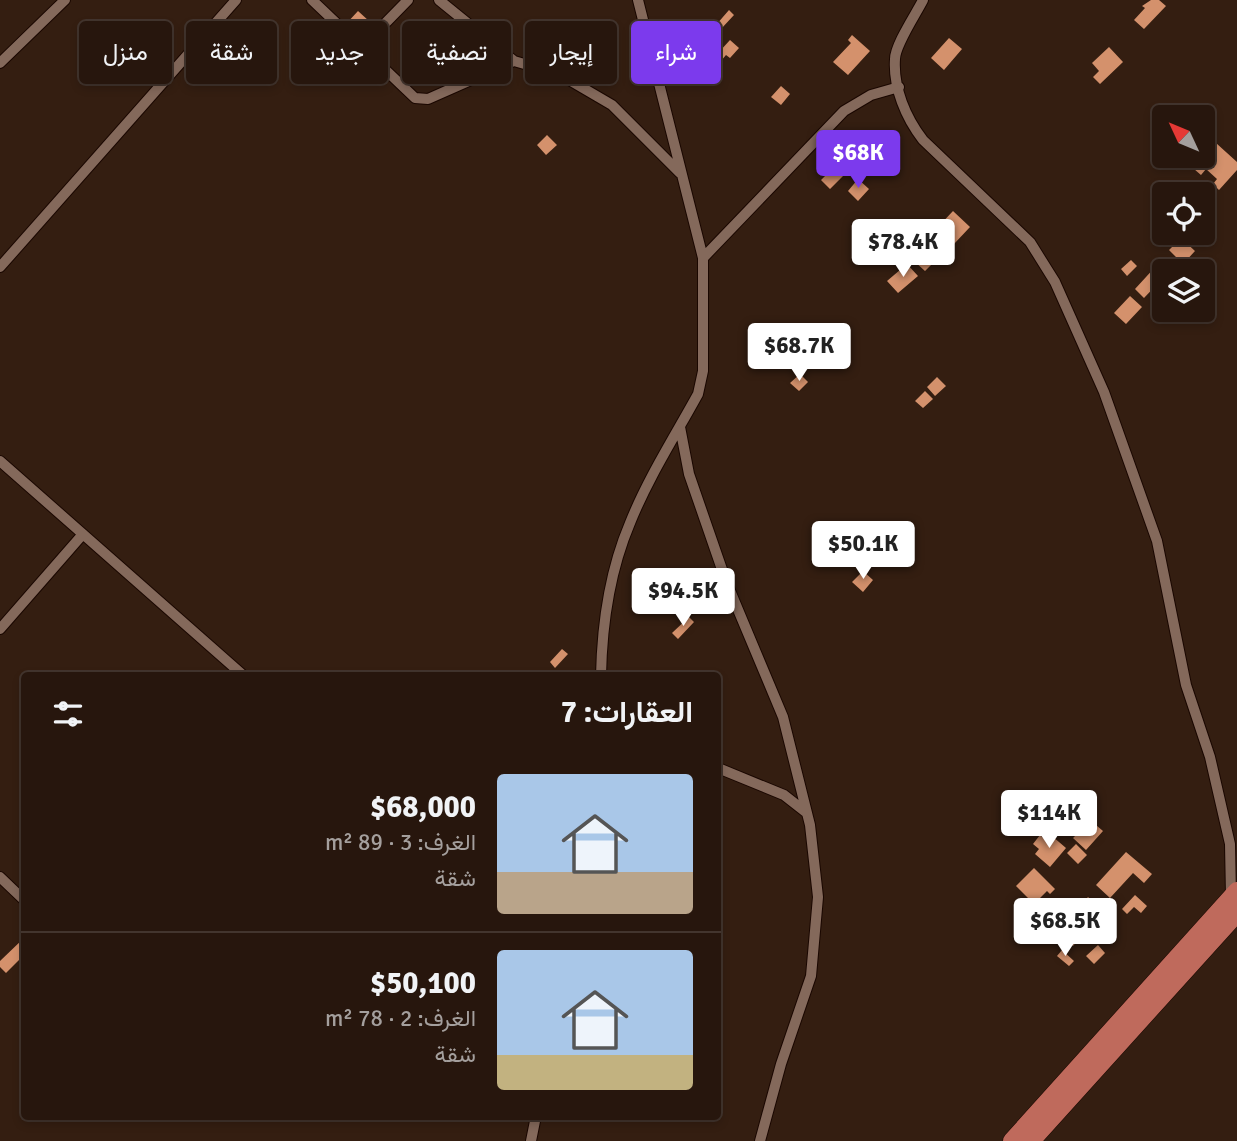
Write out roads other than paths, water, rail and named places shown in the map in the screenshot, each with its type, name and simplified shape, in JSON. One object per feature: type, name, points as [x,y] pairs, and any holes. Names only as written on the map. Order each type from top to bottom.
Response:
[{"type":"highway","points":[[1031,1141],[1235,900]]},
{"type":"highway","points":[[1013,1141],[1179,966]]},
{"type":"street","points":[[0,62],[65,0]]},
{"type":"street","points":[[0,267],[236,0]]},
{"type":"street","points":[[312,0],[334,21]]},
{"type":"street","points":[[387,21],[408,0]]},
{"type":"street","points":[[439,0],[514,61],[559,74],[612,105],[682,175]]},
{"type":"street","points":[[600,672],[617,558],[630,522],[698,394],[703,371],[703,258],[638,0]]},
{"type":"street","points":[[923,0],[894,58],[909,122],[923,140],[1030,242],[1055,282],[1104,392],[1157,541],[1186,685],[1210,757],[1230,844],[1235,900]]},
{"type":"street","points":[[388,72],[415,98],[428,99],[514,61]]},
{"type":"street","points":[[703,258],[844,111],[871,95],[899,87]]},
{"type":"street","points":[[680,427],[689,474],[726,581],[783,717],[807,813],[818,897],[811,976],[780,1063],[760,1141]]},
{"type":"street","points":[[0,461],[239,672]]},
{"type":"street","points":[[0,629],[83,534]]},
{"type":"street","points":[[721,769],[784,795],[807,813]]},
{"type":"street","points":[[0,877],[21,897]]},
{"type":"street","points":[[531,1141],[535,1120]]}]
